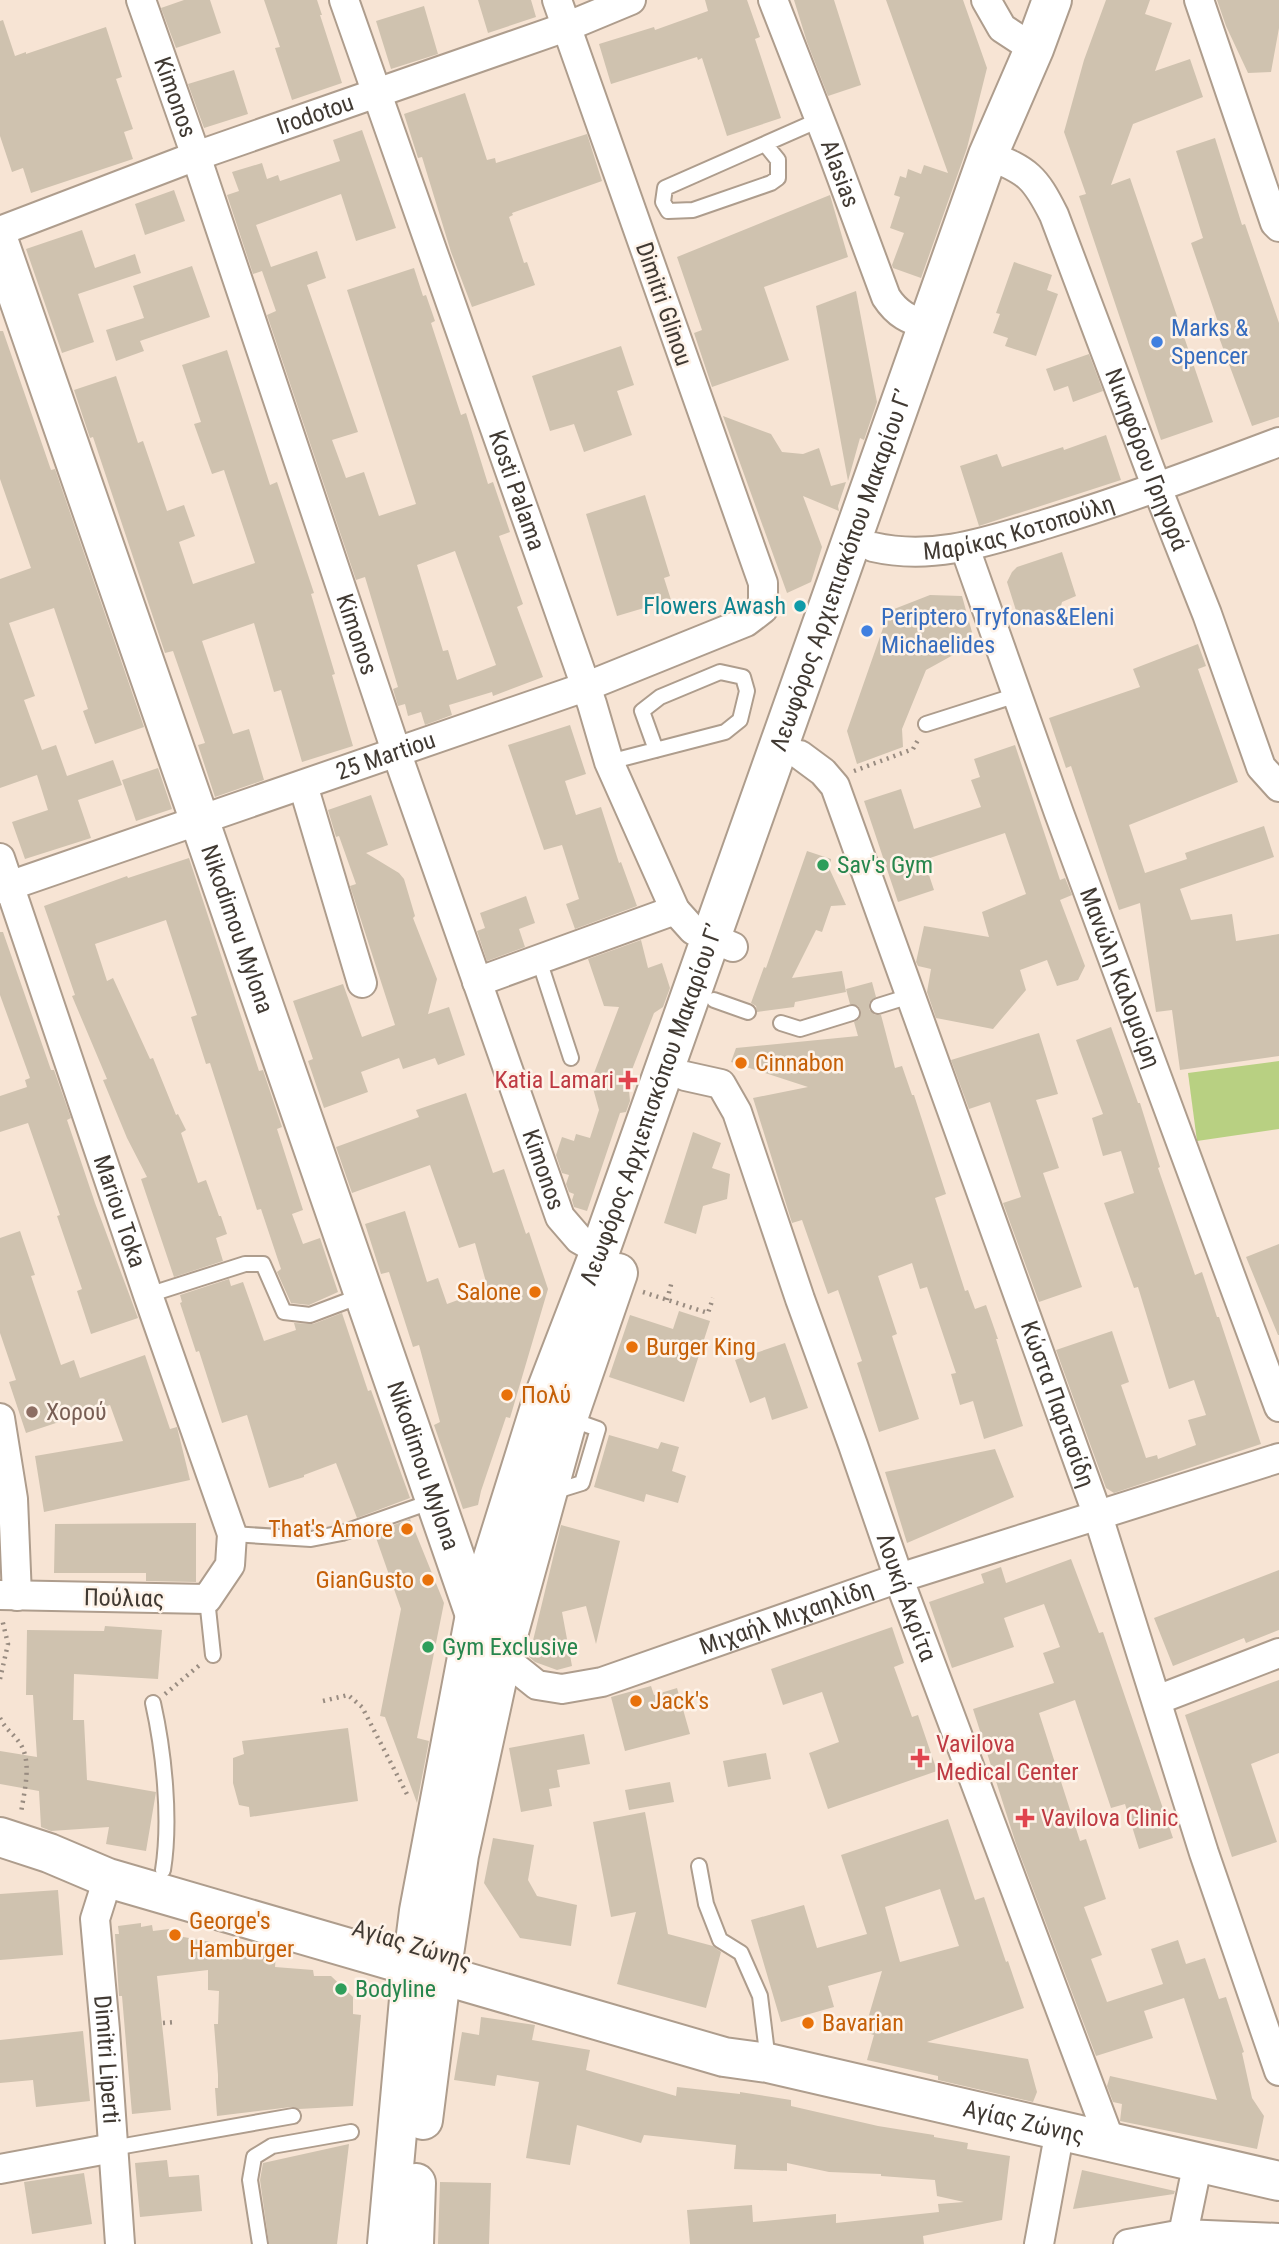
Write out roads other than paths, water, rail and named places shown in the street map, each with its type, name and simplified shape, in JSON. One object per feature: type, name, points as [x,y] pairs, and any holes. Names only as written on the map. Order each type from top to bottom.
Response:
[{"type":"main road","name":"Λεωφόρος Αρχιεπισκόπου Μακαρίου Γ’","points":[[414,2244],[428,1961],[419,1911],[475,1615],[541,1404],[722,943],[800,755],[873,548],[1052,0]]},
{"type":"main road","name":"Λεωφόρος Αρχιεπισκόπου Μακαρίου Γ’","points":[[387,2244],[428,1961],[459,1855],[502,1657],[568,1418],[685,1076],[731,1006],[722,943],[928,325],[1067,0]]},
{"type":"main road","name":"Nikodimou Mylona","points":[[0,244],[475,1615]]},
{"type":"main road","points":[[434,1501],[453,1521],[464,1524],[480,1524],[506,1517]]},
{"type":"main road","name":"Αγίας Ζώνης","points":[[22,1844],[108,1878],[428,1961]]},
{"type":"main road","name":"Αγίας Ζώνης","points":[[22,1844],[106,1853],[163,1870],[428,1961],[724,2057],[768,2063],[1279,2181]]},
{"type":"street","name":"Kimonos","points":[[141,0],[397,754],[560,1217],[579,1239],[600,1251]]},
{"type":"street","name":"Kosti Palama","points":[[344,0],[609,762],[676,910],[692,930],[722,943]]},
{"type":"street","name":"Dimitri Glinou","points":[[557,0],[763,583],[763,609]]},
{"type":"street","name":"Irodotou","points":[[0,231],[196,156],[566,27],[631,0]]},
{"type":"street","name":"Alasias","points":[[773,0],[886,297],[894,310],[910,320],[928,325]]},
{"type":"street","points":[[986,0],[1002,28],[1034,49]]},
{"type":"street","points":[[1199,0],[1275,223],[1279,227]]},
{"type":"street","name":"Νικηφόρου Γρηγορά","points":[[998,159],[1025,172],[1040,186],[1054,215],[1207,614],[1261,767],[1279,787]]},
{"type":"street","name":"Μαρίκας Κοτοπούλη","points":[[873,548],[912,553],[965,548],[1157,488],[1279,442]]},
{"type":"street","name":"Μανώλη Καλομοίρη","points":[[965,548],[1059,813],[1279,1407]]},
{"type":"street","name":"25 Martiou","points":[[5,888],[585,687],[746,622],[763,609]]},
{"type":"street","name":"Κώστα Παρτασίδη","points":[[800,755],[835,786],[1098,1516],[1204,1853],[1279,2071]]},
{"type":"street","points":[[303,785],[362,983]]},
{"type":"street","name":"Mariou Toka","points":[[0,858],[5,888],[232,1534],[230,1565],[207,1599]]},
{"type":"street","points":[[477,982],[676,910]]},
{"type":"street","name":"Λουκή Ακρίτα","points":[[685,1076],[721,1084],[737,1112],[899,1578],[1110,2141]]},
{"type":"street","points":[[0,1418],[13,1499],[6,1602]]},
{"type":"street","name":"Μιχαήλ Μιχαηλίδη","points":[[502,1657],[537,1685],[562,1689],[602,1682],[899,1578],[1279,1458]]},
{"type":"street","name":"Πούλιας","points":[[6,1602],[207,1599]]},
{"type":"street","points":[[1157,1700],[1279,1653]]},
{"type":"street","name":"Dimitri Liperti","points":[[108,1878],[94,1919],[105,2029],[120,2244]]},
{"type":"street","points":[[1039,2244],[1060,2130]]},
{"type":"street","points":[[0,2169],[113,2148]]},
{"type":"street","points":[[1183,2234],[1198,2162]]},
{"type":"street","points":[[1128,2244],[1183,2234],[1279,2238]]},
{"type":"lane","points":[[765,144],[778,160],[778,178],[771,183],[693,209],[668,211],[663,202],[665,188],[819,120]]},
{"type":"lane","points":[[609,762],[656,750],[725,732],[740,720],[747,691],[743,677],[720,672],[660,697],[642,711],[656,750]]},
{"type":"lane","points":[[926,724],[1017,695]]},
{"type":"lane","points":[[539,960],[571,1058]]},
{"type":"lane","points":[[878,1006],[910,996]]},
{"type":"lane","points":[[781,1023],[800,1029],[852,1013]]},
{"type":"lane","points":[[148,1295],[245,1264],[262,1264],[284,1312],[310,1315],[363,1295]]},
{"type":"lane","points":[[232,1534],[311,1539],[342,1533],[434,1501]]},
{"type":"lane","points":[[207,1599],[213,1655]]},
{"type":"lane","points":[[153,1703],[162,1742],[167,1848],[163,1870]]},
{"type":"lane","points":[[699,1866],[706,1904],[720,1940],[741,1953],[760,1996],[768,2063]]},
{"type":"lane","points":[[113,2148],[293,2116]]},
{"type":"lane","points":[[260,2244],[250,2179],[250,2166],[254,2157],[272,2146],[351,2132]]},
{"type":"place","name":"Marks & Spencer","points":[[1157,342]]},
{"type":"place","name":"Flowers Awash","points":[[800,606]]},
{"type":"place","name":"Periptero Tryfonas&Eleni Michaelides","points":[[867,631]]},
{"type":"place","name":"Sav's Gym","points":[[823,865]]},
{"type":"place","name":"Cinnabon","points":[[741,1063]]},
{"type":"place","name":"Katia Lamari","points":[[628,1080]]},
{"type":"place","name":"Salone","points":[[535,1292]]},
{"type":"place","name":"Burger King","points":[[632,1347]]},
{"type":"place","name":"Πολύ","points":[[507,1395]]},
{"type":"place","name":"Χορού","points":[[32,1412]]},
{"type":"place","name":"That's Amore","points":[[407,1529]]},
{"type":"place","name":"GianGusto","points":[[428,1580]]},
{"type":"place","name":"Gym Exclusive","points":[[428,1647]]},
{"type":"place","name":"Jack's","points":[[636,1701]]},
{"type":"place","name":"Vavilova Medical Center","points":[[920,1758]]},
{"type":"place","name":"Vavilova Clinic","points":[[1025,1818]]},
{"type":"place","name":"George's Hamburger","points":[[175,1935]]},
{"type":"place","name":"Bodyline","points":[[341,1989]]},
{"type":"place","name":"Bavarian","points":[[808,2023]]}]
